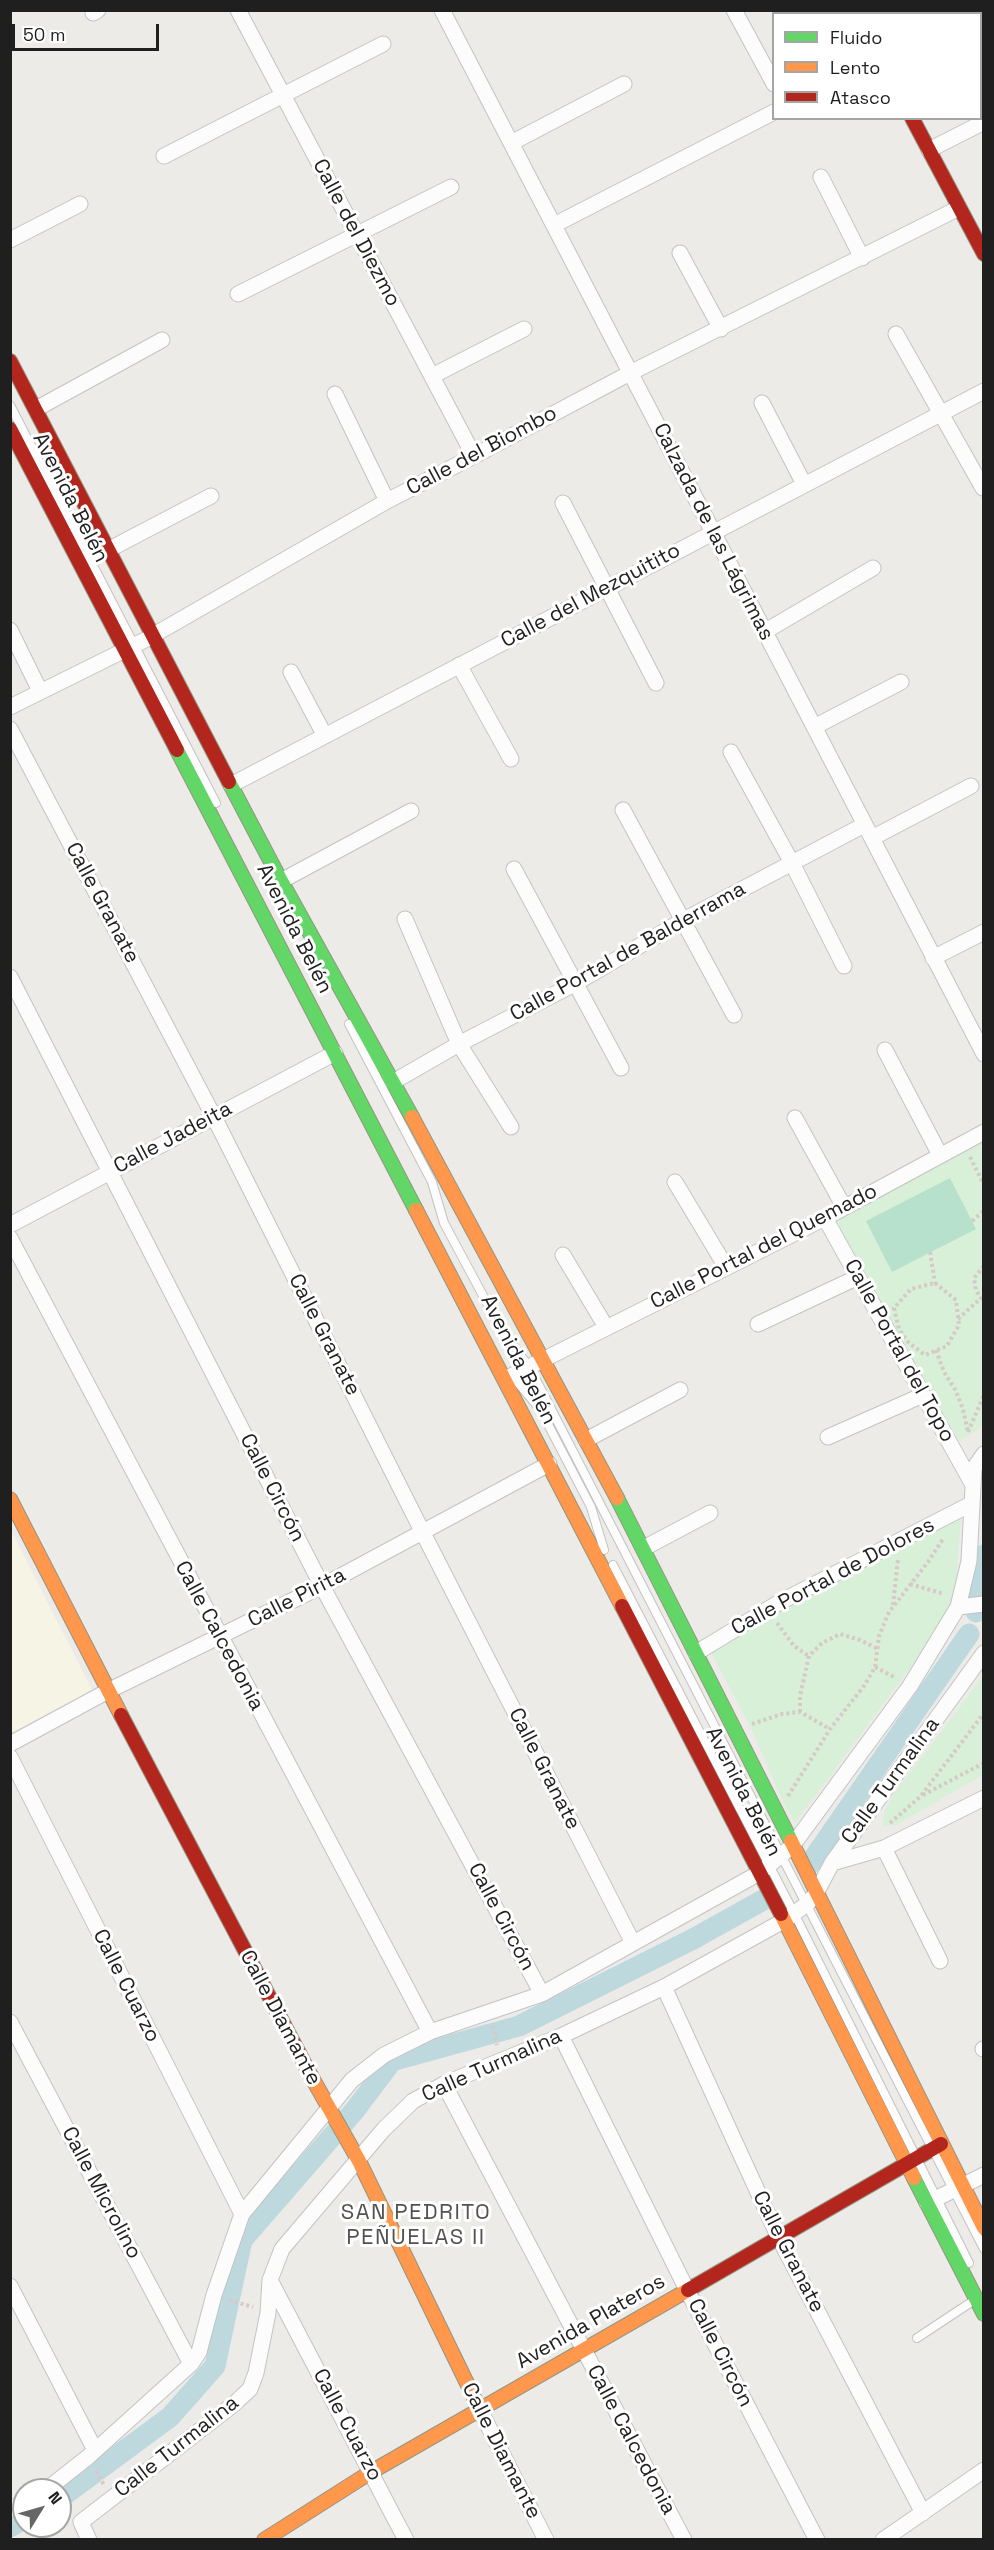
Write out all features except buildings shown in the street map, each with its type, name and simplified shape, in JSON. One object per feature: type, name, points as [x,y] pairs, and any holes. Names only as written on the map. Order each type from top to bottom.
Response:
[{"type":"main road","points":[[913,120],[984,255]]},
{"type":"main road","name":"Avenida Belén","points":[[10,361],[108,550],[139,642],[335,1053],[508,1378],[549,1464],[790,1917],[979,2297],[984,2314]]},
{"type":"main road","name":"Avenida Belén","points":[[10,429],[139,642],[231,785],[281,881],[393,1082],[537,1364],[586,1440],[644,1548],[775,1813],[787,1851],[957,2188],[984,2228]]},
{"type":"main road","name":"Calle Diamante","points":[[10,1499],[328,2110],[359,2161],[480,2410]]},
{"type":"main road","name":"Avenida Plateros","points":[[273,2537],[371,2472],[936,2147]]},
{"type":"street","name":"Calle del Diezmo","points":[[238,10],[474,456]]},
{"type":"street","name":"Calzada de las Lágrimas","points":[[442,10],[933,958],[978,1030],[984,1054]]},
{"type":"street","points":[[734,10],[772,80]]},
{"type":"street","points":[[164,156],[383,44]]},
{"type":"street","points":[[511,143],[624,84]]},
{"type":"street","points":[[554,225],[772,113]]},
{"type":"street","points":[[929,150],[984,122]]},
{"type":"street","points":[[821,177],[862,258]]},
{"type":"street","points":[[238,294],[451,187]]},
{"type":"street","points":[[10,240],[80,204]]},
{"type":"street","name":"Calle del Biombo","points":[[10,707],[139,642],[387,501],[630,373],[959,208]]},
{"type":"street","points":[[680,254],[720,329]]},
{"type":"street","points":[[432,376],[524,329]]},
{"type":"street","points":[[896,334],[983,488]]},
{"type":"street","points":[[36,409],[162,340]]},
{"type":"street","name":"Calle del Mezquitito","points":[[231,785],[984,391]]},
{"type":"street","points":[[335,394],[387,501]]},
{"type":"street","points":[[762,404],[804,484]]},
{"type":"street","points":[[108,550],[211,496]]},
{"type":"street","points":[[563,504],[656,683]]},
{"type":"street","points":[[764,632],[873,568]]},
{"type":"street","points":[[10,630],[40,692]]},
{"type":"street","points":[[459,665],[512,759]]},
{"type":"street","points":[[291,672],[325,736]]},
{"type":"street","points":[[814,727],[901,682]]},
{"type":"street","name":"Calle Granate","points":[[10,729],[214,1117],[633,1943]]},
{"type":"street","points":[[731,752],[792,863],[844,966]]},
{"type":"street","name":"Calle Portal de Balderrama","points":[[393,1082],[459,1044],[576,983],[682,921],[792,863],[971,786]]},
{"type":"street","points":[[623,810],[734,1015]]},
{"type":"street","points":[[281,881],[411,811]]},
{"type":"street","points":[[514,869],[621,1068]]},
{"type":"street","points":[[405,919],[459,1044],[511,1127]]},
{"type":"street","points":[[933,958],[984,932]]},
{"type":"street","name":"Calle Circón","points":[[10,977],[322,1586],[542,1994]]},
{"type":"street","points":[[885,1050],[940,1155]]},
{"type":"street","name":"Calle Jadeita","points":[[10,1225],[335,1053]]},
{"type":"street","points":[[795,1118],[844,1207]]},
{"type":"street","name":"Calle Portal del Quemado","points":[[508,1378],[825,1218],[984,1132]]},
{"type":"street","points":[[675,1182],[726,1267]]},
{"type":"street","name":"Calle Portal del Topo","points":[[825,1218],[973,1485]]},
{"type":"street","name":"Calle Calcedonia","points":[[10,1238],[430,2032]]},
{"type":"street","points":[[563,1255],[606,1327]]},
{"type":"street","points":[[758,1324],[858,1277]]},
{"type":"street","points":[[586,1440],[680,1390]]},
{"type":"street","points":[[828,1437],[923,1395]]},
{"type":"street","name":"Calle Turmalina","points":[[63,2478],[93,2456],[191,2364],[199,2352],[214,2295],[242,2214],[352,2080],[384,2055],[430,2032],[542,1994],[765,1869],[787,1851],[910,1686],[958,1603],[969,1561],[974,1468],[984,1454]]},
{"type":"street","name":"Calle Pirita","points":[[10,1744],[108,1691],[322,1586],[549,1464]]},
{"type":"street","name":"Calle Portal de Dolores","points":[[696,1653],[780,1602],[971,1504]]},
{"type":"street","points":[[644,1548],[710,1513]]},
{"type":"street","points":[[958,1603],[984,1604]]},
{"type":"street","name":"Calle Turmalina","points":[[89,2540],[81,2522],[234,2404],[250,2389],[256,2373],[268,2313],[270,2280],[282,2249],[384,2129],[413,2101],[444,2085],[561,2036],[664,1986],[790,1917],[811,1899],[832,1863],[984,1653]]},
{"type":"street","name":"Calle Cuarzo","points":[[10,1757],[242,2214]]},
{"type":"street","points":[[832,1863],[884,1848],[984,1798]]},
{"type":"street","points":[[884,1848],[940,1961]]},
{"type":"street","name":"Calle Granate","points":[[664,1986],[778,2236],[924,2513]]},
{"type":"street","name":"Calle Microlino","points":[[10,2022],[191,2364]]},
{"type":"street","name":"Calle Circón","points":[[561,2036],[687,2290],[817,2540]]},
{"type":"street","name":"Calle Calcedonia","points":[[444,2085],[684,2540]]},
{"type":"street","points":[[932,2201],[984,2175]]},
{"type":"street","name":"Calle Cuarzo","points":[[270,2280],[406,2540]]},
{"type":"street","points":[[10,2286],[93,2456]]},
{"type":"street","name":"Calle Diamante","points":[[480,2410],[546,2540]]},
{"type":"street","points":[[883,2540],[984,2470]]},
{"type":"lane","points":[[10,405],[326,982]]},
{"type":"lane","points":[[70,496],[219,808]]},
{"type":"lane","points":[[343,1013],[432,1182],[444,1223],[502,1331],[537,1364],[787,1851]]},
{"type":"lane","points":[[393,1146],[399,1156]]},
{"type":"lane","points":[[404,1167],[508,1378],[540,1409],[591,1507],[602,1545],[765,1869]]},
{"type":"lane","points":[[957,2188],[984,2248]]},
{"type":"lane","points":[[932,2201],[973,2270]]},
{"type":"lane","points":[[917,2338],[979,2297]]},
{"type":"path","points":[[963,1143],[984,1185]]},
{"type":"path","points":[[972,1221],[984,1211]]},
{"type":"path","points":[[930,1252],[935,1283],[956,1300],[959,1325],[947,1346],[925,1355],[908,1342],[899,1329],[894,1308],[911,1289],[935,1283]]},
{"type":"path","points":[[958,1318],[982,1298],[976,1290],[974,1278],[984,1266]]},
{"type":"path","points":[[936,1350],[944,1372],[956,1391],[968,1432],[984,1395]]},
{"type":"path","points":[[775,1813],[799,1780],[830,1729],[864,1686],[875,1667],[879,1636],[893,1606],[949,1532]]},
{"type":"path","points":[[893,1606],[899,1540]]},
{"type":"path","points":[[910,1584],[958,1603]]},
{"type":"path","points":[[780,1602],[777,1625],[794,1646],[809,1656]]},
{"type":"path","points":[[800,1712],[800,1696],[809,1656],[822,1643],[840,1634],[878,1649]]},
{"type":"path","points":[[875,1667],[910,1686]]},
{"type":"path","points":[[738,1738],[753,1723],[782,1714],[800,1712],[830,1729]]},
{"type":"path","points":[[891,1823],[920,1797],[984,1713]]},
{"type":"path","points":[[920,1797],[984,1763]]},
{"type":"path","points":[[872,1807],[905,1838]]},
{"type":"path","points":[[491,2020],[498,2048]]},
{"type":"path","points":[[222,2298],[255,2308]]},
{"type":"path","points":[[93,2456],[109,2493]]},
{"type":"shaded area","points":[[10,1528],[92,1690],[11,1733],[10,1733]]},
{"type":"green space","points":[[983,1132],[983,1426],[960,1441],[921,1379],[829,1211]]},
{"type":"green space","points":[[950,1178],[976,1229],[892,1272],[866,1221]]},
{"type":"green space","points":[[961,1516],[954,1609],[795,1823],[784,1804],[750,1726],[711,1653],[776,1613]]},
{"type":"green space","points":[[983,1676],[983,1775],[896,1825],[882,1826],[885,1810],[891,1798]]},
{"type":"waterway","points":[[976,1612],[984,1555]]},
{"type":"waterway","points":[[809,1865],[969,1634]]},
{"type":"waterway","points":[[72,2489],[170,2417],[215,2366],[242,2240],[355,2110],[392,2061],[519,2026],[693,1939],[765,1899]]},
{"type":"traffic: fast","points":[[177,750],[416,1210]]},
{"type":"traffic: fast","points":[[229,782],[281,881],[412,1117]]},
{"type":"traffic: fast","points":[[617,1498],[791,1841]]},
{"type":"traffic: fast","points":[[914,2178],[984,2314]]},
{"type":"traffic: slow","points":[[412,1117],[617,1498]]},
{"type":"traffic: slow","points":[[416,1210],[622,1606]]},
{"type":"traffic: slow","points":[[10,1499],[121,1715]]},
{"type":"traffic: slow","points":[[791,1841],[984,2228]]},
{"type":"traffic: slow","points":[[781,1914],[914,2178]]},
{"type":"traffic: slow","points":[[311,2076],[359,2161],[480,2410]]},
{"type":"traffic: slow","points":[[264,2540],[371,2472],[688,2290]]},
{"type":"traffic: jam","points":[[913,120],[984,254]]},
{"type":"traffic: jam","points":[[10,361],[229,782]]},
{"type":"traffic: jam","points":[[10,429],[177,750]]},
{"type":"traffic: jam","points":[[622,1606],[781,1914]]},
{"type":"traffic: jam","points":[[121,1715],[311,2076]]},
{"type":"traffic: jam","points":[[688,2290],[941,2144]]},
{"type":"district","name":"SAN PEDRITO PEÑUELAS II","points":[[416,2226]]}]
